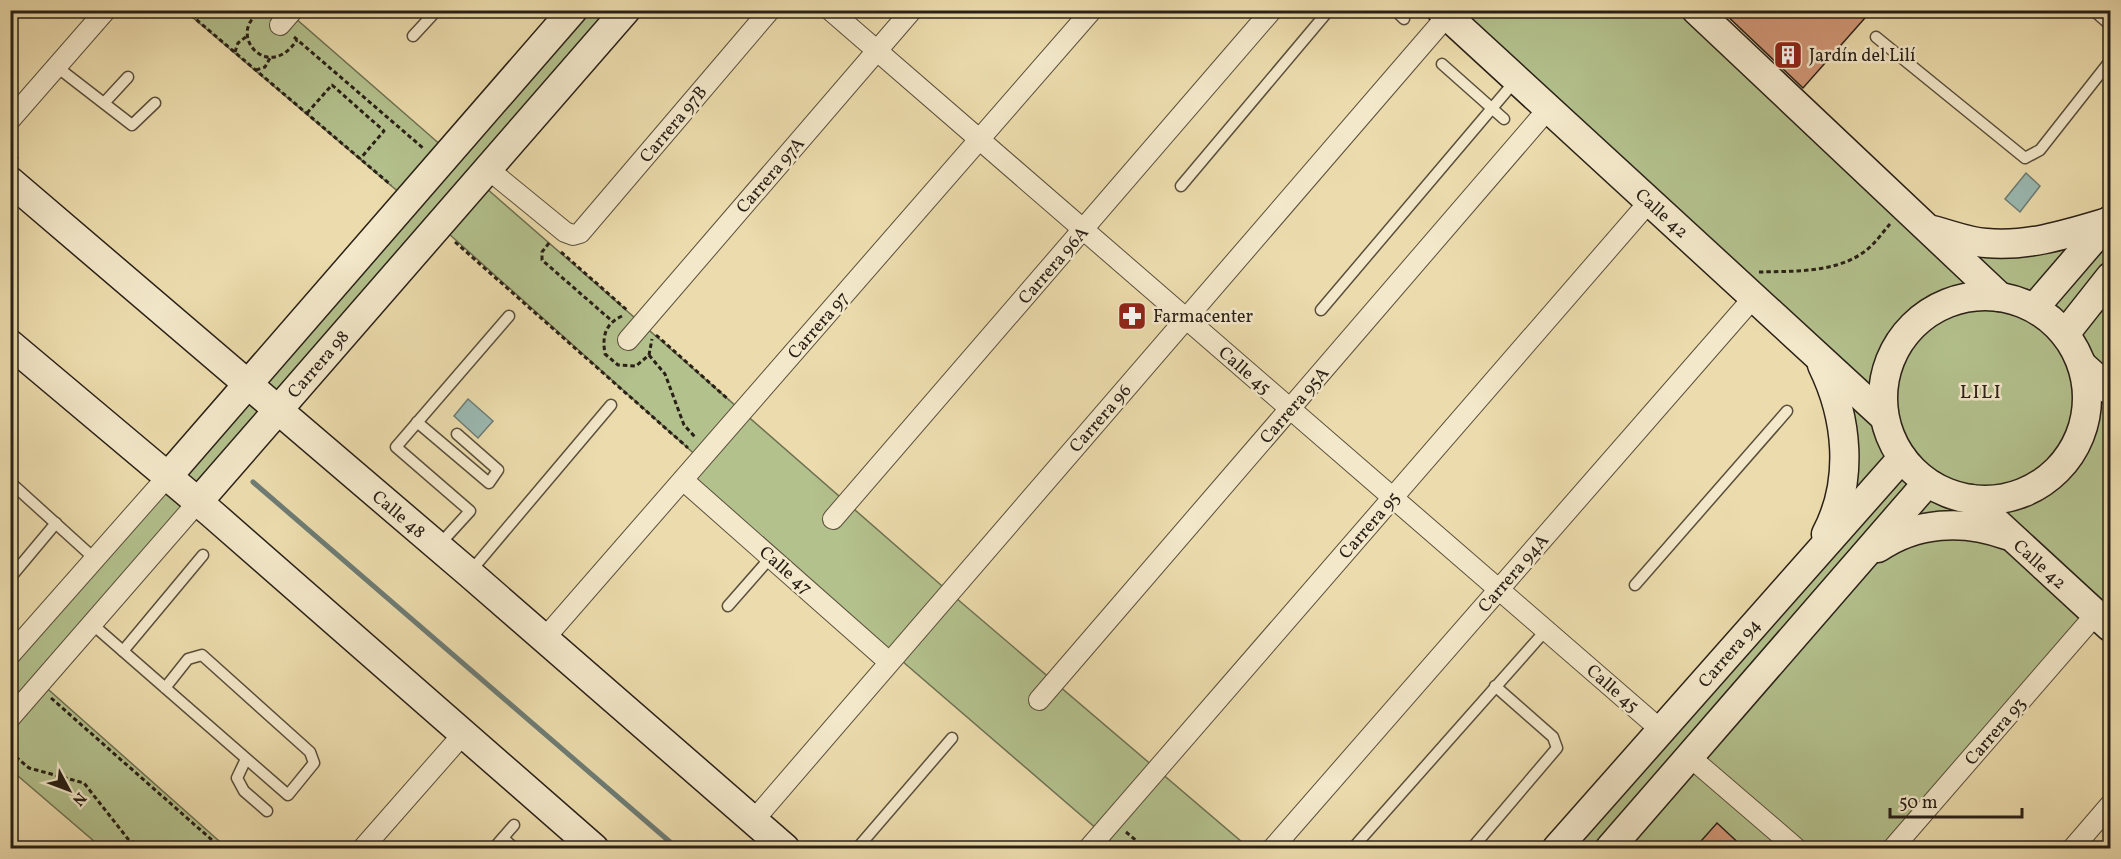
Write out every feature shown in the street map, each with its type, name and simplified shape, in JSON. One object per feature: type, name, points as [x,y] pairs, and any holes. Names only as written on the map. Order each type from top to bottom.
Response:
[{"type":"street","points":[[10,120],[106,10]]},
{"type":"street","points":[[10,655],[573,10]]},
{"type":"street","name":"Carrera 98","points":[[10,718],[626,10]]},
{"type":"street","name":"Carrera 97B","points":[[488,169],[565,232],[573,235],[580,233],[770,10]]},
{"type":"street","name":"Calle 45","points":[[830,10],[1661,730]]},
{"type":"street","name":"Carrera 97A","points":[[628,340],[912,10]]},
{"type":"street","name":"Carrera 97","points":[[544,639],[1092,10]]},
{"type":"street","name":"Carrera 96A","points":[[833,519],[1272,10]]},
{"type":"street","points":[[1696,10],[2000,297]]},
{"type":"street","name":"Calle 42","points":[[1444,13],[1649,202],[1752,286],[1808,347],[1884,417]]},
{"type":"street","name":"Carrera 96","points":[[753,821],[1186,319],[1444,13]]},
{"type":"street","name":"Carrera 95A","points":[[1039,700],[1548,109]]},
{"type":"street","name":"Calle 48","points":[[10,181],[469,573],[785,849]]},
{"type":"street","name":"Carrera 95","points":[[1089,849],[1649,202]]},
{"type":"street","points":[[1930,229],[1984,243],[2015,244],[2046,240],[2109,221]]},
{"type":"street","points":[[2035,308],[2109,221]]},
{"type":"street","points":[[2065,334],[2110,277]]},
{"type":"street","name":"Carrera 94A","points":[[1273,849],[1498,589],[1752,286]]},
{"type":"street","points":[[1976,296],[2000,297],[2035,308],[2065,334],[2082,365],[2087,391],[2085,416],[2077,441],[2063,463],[2044,481],[2022,493],[1996,499],[1971,499],[1948,493],[1927,483],[1902,458],[1888,431],[1884,417],[1883,393],[1887,369],[1897,346],[1912,327],[1930,312],[1952,301],[1976,296]]},
{"type":"street","points":[[10,344],[168,476],[594,849]]},
{"type":"street","points":[[1808,347],[1822,366],[1833,388],[1844,435],[1845,459],[1841,492],[1828,531],[1817,552]]},
{"type":"street","points":[[2082,365],[2110,390]]},
{"type":"street","name":"Carrera 94","points":[[1557,849],[1902,458]]},
{"type":"street","name":"Calle 47","points":[[683,480],[889,662]]},
{"type":"street","points":[[1610,849],[1927,483]]},
{"type":"street","name":"Calle 42","points":[[1971,499],[2103,620]]},
{"type":"street","points":[[1856,567],[1884,544],[1901,536],[1937,526],[1973,526],[2009,536]]},
{"type":"street","name":"Carrera 93","points":[[1893,849],[2103,620]]},
{"type":"street","points":[[363,849],[464,733]]},
{"type":"street","points":[[1690,757],[1796,849]]},
{"type":"street","points":[[2073,849],[2110,805]]},
{"type":"lane","points":[[413,36],[437,10]]},
{"type":"lane","points":[[1181,186],[1329,10]]},
{"type":"lane","points":[[2093,10],[2110,25]]},
{"type":"lane","points":[[1876,37],[2025,158],[2040,150],[2110,62]]},
{"type":"lane","points":[[1442,64],[1504,119]]},
{"type":"lane","points":[[57,67],[132,125],[155,103]]},
{"type":"lane","points":[[104,103],[128,77]]},
{"type":"lane","points":[[1321,310],[1516,80]]},
{"type":"lane","points":[[438,547],[470,511],[396,447],[509,316]]},
{"type":"lane","points":[[469,573],[611,405]]},
{"type":"lane","points":[[1635,585],[1787,411]]},
{"type":"lane","points":[[417,422],[489,483],[498,470],[457,434]]},
{"type":"lane","points":[[10,482],[95,559]]},
{"type":"lane","points":[[10,578],[56,523]]},
{"type":"lane","points":[[123,651],[203,555]]},
{"type":"lane","points":[[728,606],[771,557]]},
{"type":"lane","points":[[92,624],[123,651],[165,688],[246,759],[288,795],[314,763],[310,752],[202,655],[188,659],[165,688]]},
{"type":"lane","points":[[1353,849],[1546,630]]},
{"type":"lane","points":[[1472,849],[1557,748],[1553,737],[1496,686]]},
{"type":"lane","points":[[864,849],[860,845],[952,738]]},
{"type":"lane","points":[[246,759],[237,778],[244,792],[267,811]]},
{"type":"lane","points":[[494,849],[514,825]]},
{"type":"lane","points":[[503,838],[514,849]]},
{"type":"path","points":[[185,10],[395,188]]},
{"type":"path","points":[[297,40],[281,56],[270,58],[259,55],[250,47],[247,36],[248,24],[255,15],[263,11],[286,18],[297,40],[441,163]]},
{"type":"path","points":[[235,52],[238,43],[247,36]]},
{"type":"path","points":[[256,70],[265,67],[270,58]]},
{"type":"path","points":[[307,114],[332,85],[384,131],[360,159]]},
{"type":"path","points":[[1752,286],[1848,262],[1867,250],[1891,222]]},
{"type":"path","points":[[449,237],[705,454]]},
{"type":"path","points":[[550,241],[542,252],[542,260],[612,321]]},
{"type":"path","points":[[651,331],[742,412]]},
{"type":"path","points":[[649,355],[665,374],[684,425],[705,454]]},
{"type":"path","points":[[49,697],[221,849]]},
{"type":"path","points":[[10,752],[29,768],[84,783],[128,839],[143,849]]},
{"type":"path","points":[[1113,821],[1145,849]]},
{"type":"green space","points":[[185,11],[287,11],[450,153],[573,11],[626,11],[478,181],[949,592],[1249,848],[1119,848],[895,655],[683,480],[700,459],[439,225],[41,683],[227,848],[102,848],[11,770],[10,654],[408,200]]},
{"type":"green space","points":[[1441,11],[1696,11],[1930,229],[1984,243],[2110,219],[2110,627],[2097,614],[1893,848],[1557,848],[1828,531],[1833,388]]},
{"type":"water","points":[[2026,173],[2040,186],[2020,212],[2005,199]]},
{"type":"water","points":[[468,399],[493,421],[478,438],[454,416]]},
{"type":"building","name":"Jardín del Lilí","points":[[1721,10],[1872,10],[1803,88]]},
{"type":"building","points":[[1717,823],[1745,849],[1694,849]]},
{"type":"waterway","points":[[253,482],[677,848]]},
{"type":"place","name":"Jardín del Lilí","points":[[1788,55]]},
{"type":"place","name":"Farmacenter","points":[[1132,316]]},
{"type":"district","name":"LILI","points":[[1981,391]]}]
